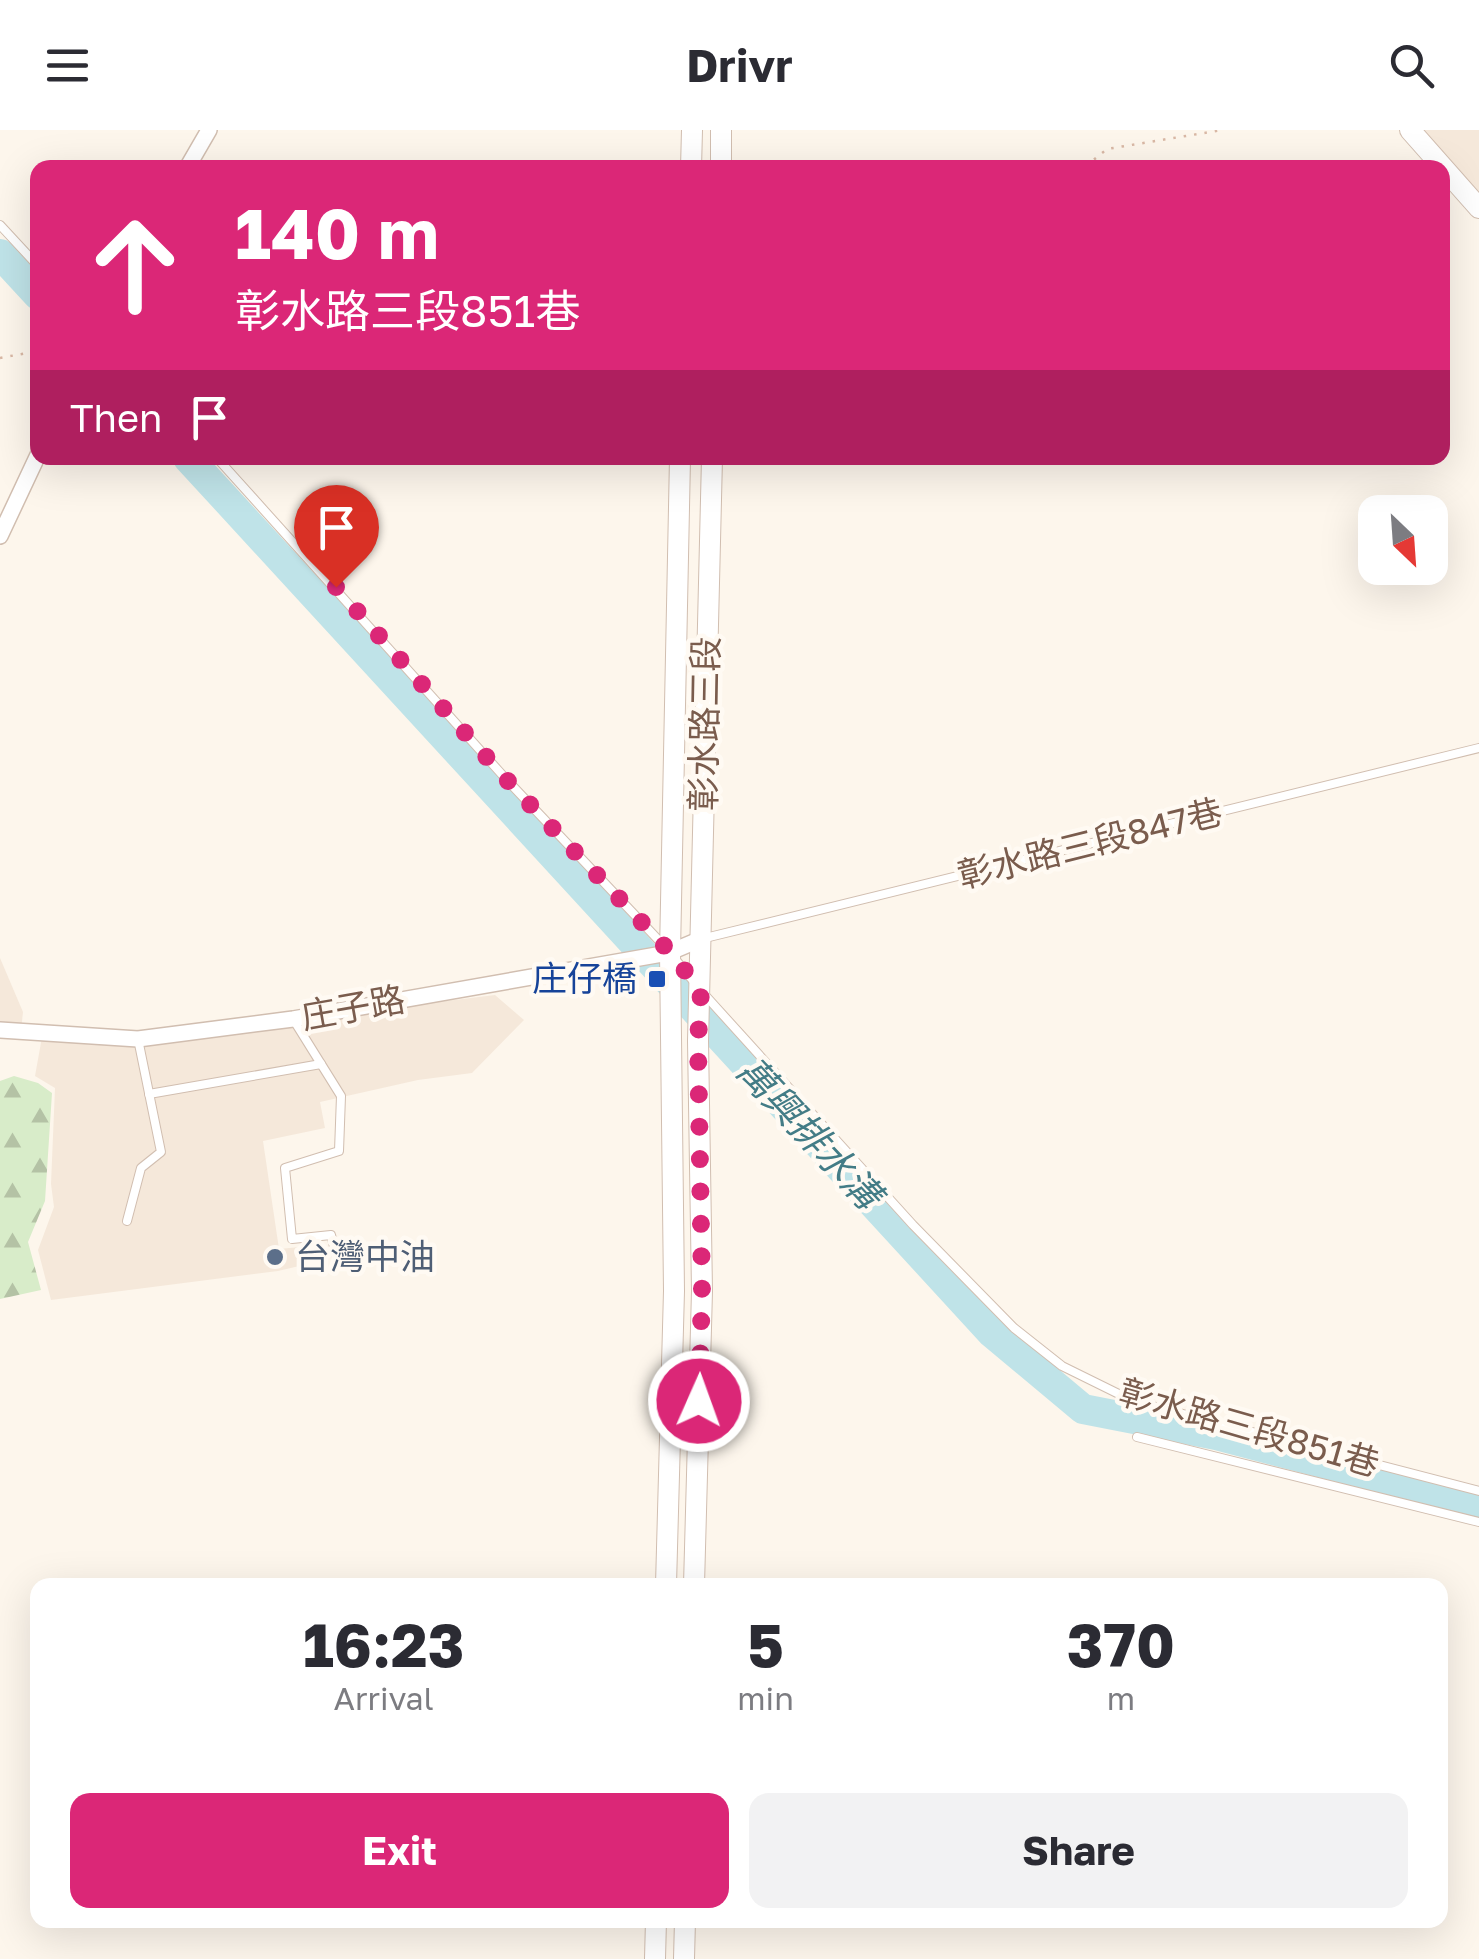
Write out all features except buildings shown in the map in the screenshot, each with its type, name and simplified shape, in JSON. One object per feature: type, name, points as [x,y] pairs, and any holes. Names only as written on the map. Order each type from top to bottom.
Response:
[{"type":"street","points":[[192,160],[209,130]]},
{"type":"street","points":[[691,160],[692,130]]},
{"type":"street","points":[[721,130],[721,160]]},
{"type":"street","points":[[1410,130],[1437,160]]},
{"type":"street","points":[[1450,175],[1479,208]]},
{"type":"street","points":[[0,536],[33,465]]},
{"type":"street","name":"彰水路三段","points":[[666,1578],[674,1291],[669,952],[680,465]]},
{"type":"street","name":"彰水路三段","points":[[694,1578],[702,1291],[698,1041],[712,465]]},
{"type":"street","name":"庄子路","points":[[0,1030],[138,1040],[293,1019],[583,968],[669,952],[701,939]]},
{"type":"street","points":[[655,1959],[656,1928]]},
{"type":"street","points":[[684,1928],[684,1959]]},
{"type":"lane","points":[[0,225],[30,257]]},
{"type":"lane","name":"彰水路三段851巷","points":[[223,465],[926,1238],[1014,1328],[1062,1366],[1132,1400],[1479,1491]]},
{"type":"lane","name":"彰水路三段847巷","points":[[701,939],[1479,748]]},
{"type":"lane","points":[[293,1019],[341,1096],[339,1151],[285,1168],[292,1239],[331,1235],[336,1254]]},
{"type":"lane","points":[[127,1221],[141,1168],[161,1152],[138,1040]]},
{"type":"lane","points":[[149,1094],[321,1064]]},
{"type":"lane","points":[[1136,1436],[1479,1522]]},
{"type":"path","points":[[1093,160],[1107,149],[1222,130]]},
{"type":"path","points":[[0,358],[30,353]]},
{"type":"shaded area","points":[[1420,130],[1479,130],[1479,197],[1450,160]]},
{"type":"shaded area","points":[[0,958],[23,1012],[20,1040],[0,1038]]},
{"type":"shaded area","points":[[495,995],[524,1020],[472,1073],[418,1080],[320,1102],[325,1128],[263,1141],[279,1249],[310,1246],[312,1263],[278,1271],[51,1300],[38,1250],[54,1207],[51,1184],[55,1088],[35,1076],[42,1037],[121,1041]]},
{"type":"green space","points":[[14,1076],[38,1083],[52,1093],[45,1201],[28,1242],[41,1290],[0,1299],[0,1081]]},
{"type":"waterway","name":"萬興排水溝","points":[[0,254],[30,286]]},
{"type":"waterway","name":"萬興排水溝","points":[[194,465],[992,1333],[1083,1409],[1216,1435],[1479,1504]]},
{"type":"place","name":"庄仔橋","points":[[657,979]]},
{"type":"place","name":"台灣中油","points":[[275,1257]]},
{"type":"route","points":[[336,587],[506,779],[670,952],[701,991],[699,1401]]}]
